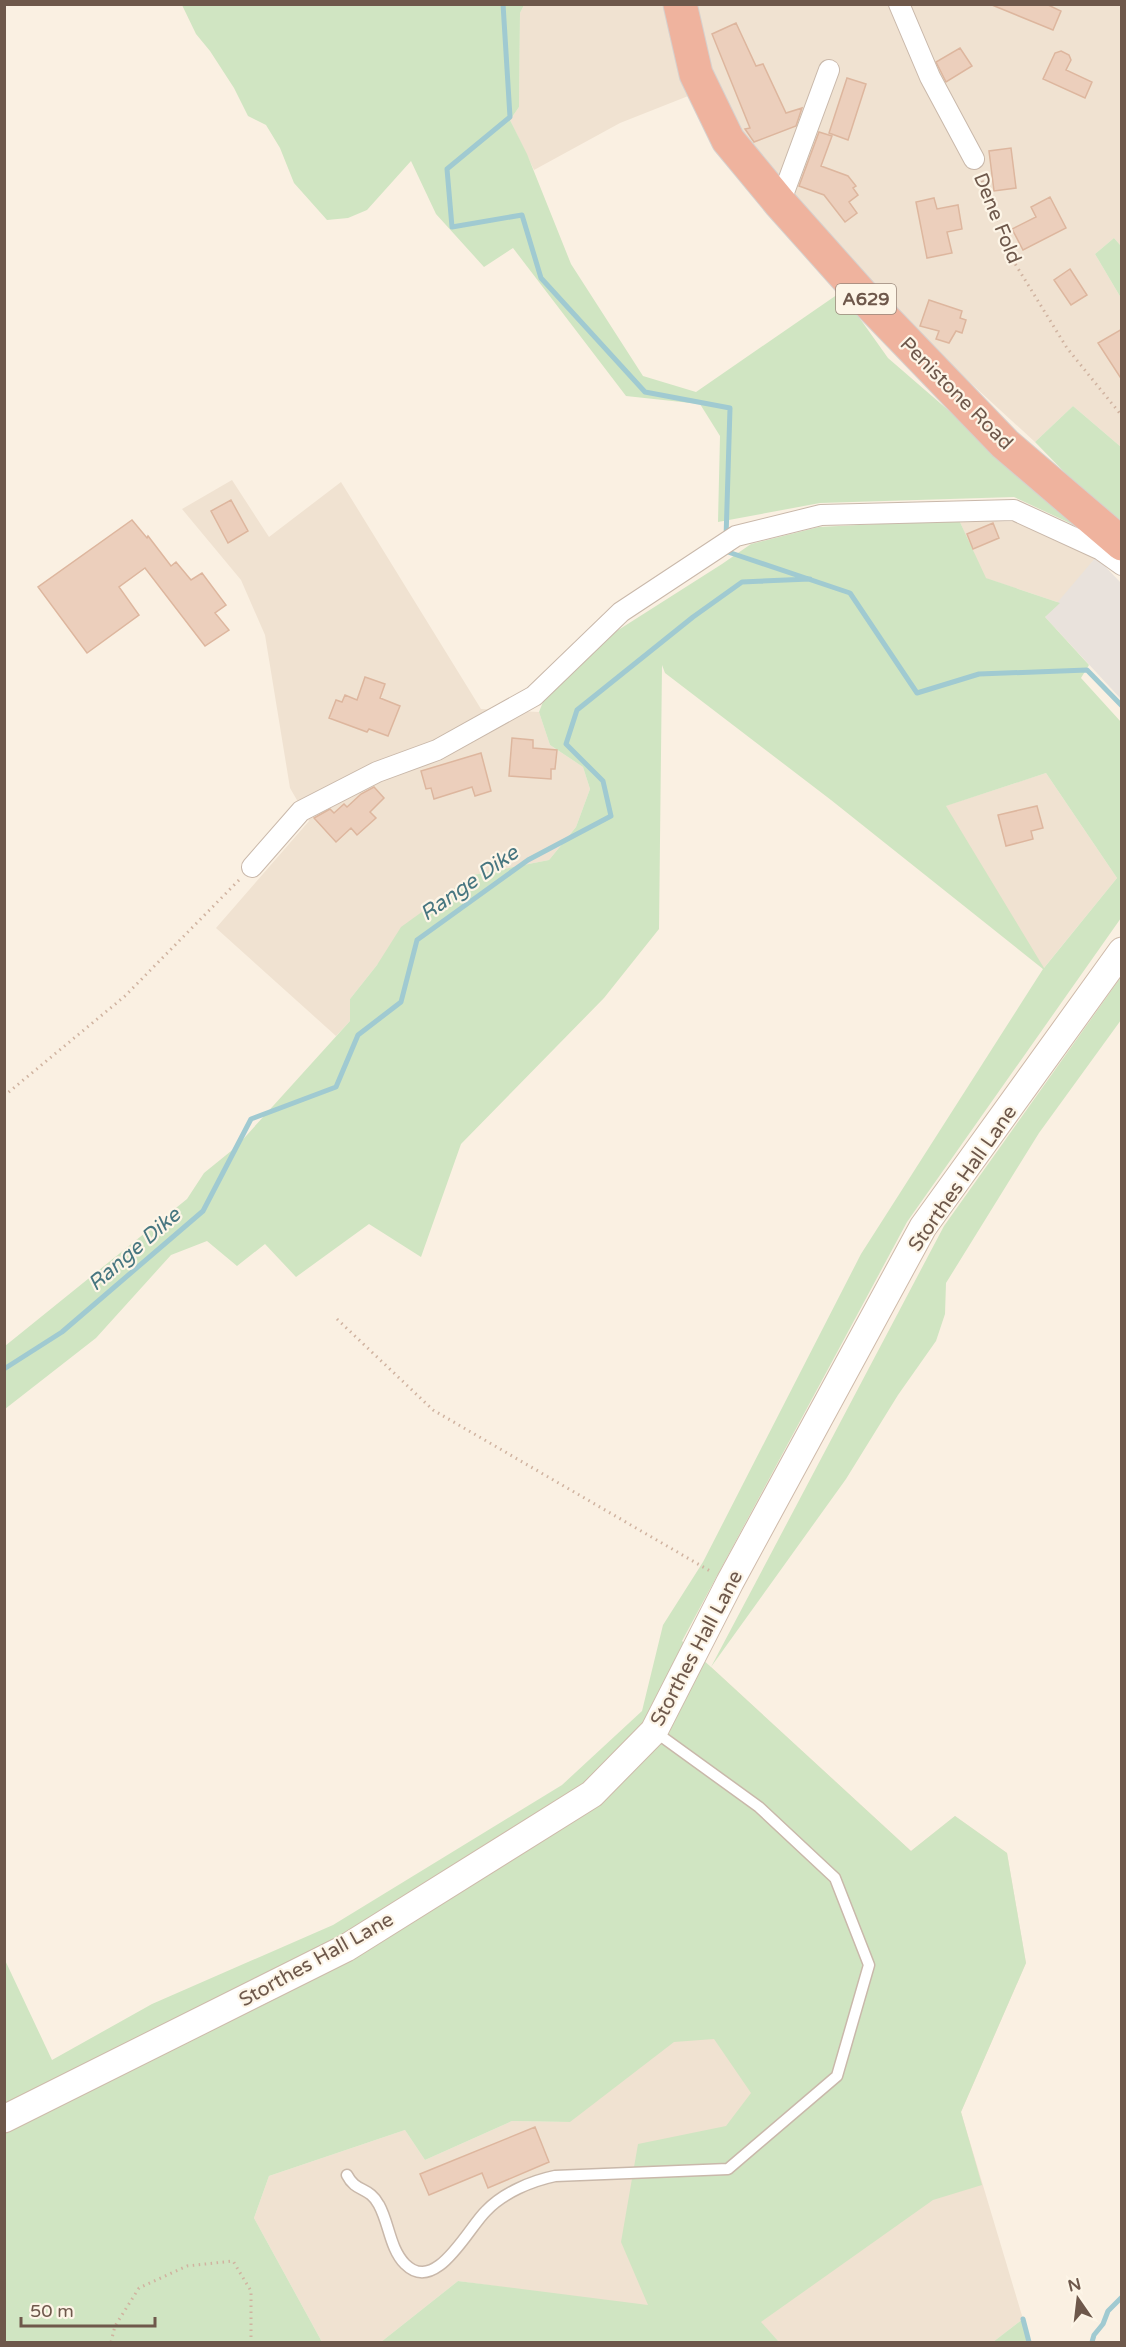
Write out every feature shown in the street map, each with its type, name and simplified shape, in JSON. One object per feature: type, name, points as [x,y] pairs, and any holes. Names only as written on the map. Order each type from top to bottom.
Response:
[{"type":"highway","name":"Penistone Road","points":[[680,4],[696,74],[728,140],[780,203],[871,305],[1005,444],[1122,544]]},
{"type":"street","name":"Dene Fold","points":[[899,4],[930,76],[974,159]]},
{"type":"street","points":[[780,203],[829,70]]},
{"type":"street","points":[[252,867],[301,812],[377,772],[437,750],[534,696],[621,612],[736,536],[820,515],[1014,510],[1101,550],[1122,565]]},
{"type":"street","name":"Storthes Hall Lane","points":[[4,2119],[346,1947],[592,1794],[654,1731],[730,1582],[923,1227],[1122,951]]},
{"type":"lane","points":[[347,2175],[351,2183],[372,2193],[380,2206],[403,2262],[418,2272],[428,2272],[437,2268],[462,2243],[486,2210],[519,2188],[541,2179],[555,2176],[728,2169],[837,2076],[869,1965],[835,1878],[759,1807],[654,1731]]},
{"type":"path","name":"Dene Fold","points":[[974,159],[1014,262],[1067,348],[1122,416]]},
{"type":"path","points":[[4,1096],[125,996],[252,867]]},
{"type":"path","points":[[338,1319],[433,1410],[730,1582]]},
{"type":"path","points":[[111,2343],[115,2326],[139,2288],[188,2266],[233,2261],[251,2291],[251,2343]]},
{"type":"shaded area","points":[[524,5],[1121,5],[1121,246],[1114,238],[1095,254],[1121,298],[1121,447],[1073,406],[1035,442],[903,321],[806,220],[711,87],[620,123],[534,170],[510,120],[519,107],[520,13]]},
{"type":"shaded area","points":[[232,480],[269,537],[341,482],[481,709],[539,712],[550,745],[583,767],[590,789],[576,827],[549,860],[473,875],[377,965],[350,999],[350,1021],[336,1036],[216,928],[309,821],[290,788],[265,635],[241,580],[182,509]]},
{"type":"shaded area","points":[[959,520],[1018,522],[1096,557],[1060,603],[985,578]]},
{"type":"shaded area","points":[[1096,557],[1121,583],[1121,699],[1045,617]]},
{"type":"shaded area","points":[[1046,773],[1117,878],[1043,969],[945,806]]},
{"type":"shaded area","points":[[711,1667],[911,1851],[955,1816],[1007,1853],[1026,1963],[961,2112],[1023,2319],[993,2342],[779,2342],[761,2323],[458,2281],[381,2342],[322,2342],[254,2218],[269,2176],[405,2130],[425,2160],[512,2121],[570,2122]]},
{"type":"green space","points":[[182,5],[524,5],[520,13],[519,107],[510,120],[527,154],[571,264],[643,376],[696,392],[841,292],[888,358],[1089,532],[1014,497],[820,503],[718,522],[720,436],[700,404],[626,396],[513,248],[484,267],[436,214],[411,161],[367,210],[348,218],[327,220],[294,183],[280,148],[266,125],[248,116],[234,88],[196,34]]},
{"type":"green space","points":[[1114,238],[1121,246],[1121,298],[1095,254]]},
{"type":"green space","points":[[1073,406],[1121,447],[1121,530],[1035,442]]},
{"type":"green space","points":[[959,520],[986,578],[1060,603],[1045,617],[1089,665],[1081,678],[1121,722],[1121,918],[907,1222],[682,1641],[911,1851],[955,1816],[1007,1853],[1026,1963],[961,2112],[982,2185],[933,2200],[761,2322],[779,2342],[381,2342],[458,2281],[648,2305],[621,2242],[638,2144],[726,2126],[751,2093],[714,2039],[674,2042],[570,2122],[512,2121],[425,2160],[405,2130],[269,2176],[254,2218],[322,2342],[5,2342],[4,1958],[52,2060],[152,2004],[333,1925],[562,1785],[642,1711],[663,1625],[703,1562],[861,1254],[1043,969],[831,800],[665,673],[662,665],[659,929],[604,998],[461,1144],[421,1257],[369,1224],[296,1277],[265,1244],[237,1266],[207,1241],[171,1255],[96,1338],[5,1409],[5,1346],[187,1199],[204,1173],[236,1147],[350,1021],[350,999],[377,965],[401,927],[473,875],[549,860],[576,827],[590,789],[583,767],[550,745],[539,712],[548,689],[612,634],[751,544],[819,527]],"holes":[[[1046,773],[1117,878],[1044,968],[946,806]]]},
{"type":"green space","points":[[1121,977],[1121,1020],[1039,1133],[946,1283],[945,1314],[936,1341],[898,1395],[846,1479],[711,1667],[944,1226]]},
{"type":"green space","points":[[1023,2319],[1031,2342],[993,2342]]},
{"type":"building","points":[[1046,4],[1061,11],[1053,30],[992,5]]},
{"type":"building","points":[[736,23],[756,66],[763,64],[786,113],[802,108],[796,126],[754,142],[745,129],[750,128],[712,34]]},
{"type":"building","points":[[960,48],[972,66],[946,82],[936,62]]},
{"type":"building","points":[[1061,51],[1069,55],[1071,60],[1066,70],[1092,82],[1085,98],[1043,79],[1055,53]]},
{"type":"building","points":[[847,78],[866,84],[848,140],[829,133]]},
{"type":"building","points":[[819,132],[832,136],[821,166],[848,176],[856,186],[853,188],[858,195],[849,202],[857,213],[845,222],[824,195],[799,186]]},
{"type":"building","points":[[1011,148],[1016,188],[994,191],[989,151]]},
{"type":"building","points":[[1050,197],[1066,228],[1023,250],[1012,229],[1036,217],[1031,207]]},
{"type":"building","points":[[934,198],[937,209],[958,205],[962,229],[947,232],[952,253],[927,258],[916,202]]},
{"type":"building","points":[[1070,269],[1087,295],[1071,305],[1054,280]]},
{"type":"building","points":[[929,300],[962,311],[960,318],[966,320],[962,333],[956,331],[949,343],[936,339],[939,331],[920,326]]},
{"type":"building","points":[[1122,329],[1122,380],[1098,343]]},
{"type":"building","points":[[231,500],[248,531],[228,543],[211,511]]},
{"type":"building","points":[[132,520],[147,538],[148,536],[171,566],[176,562],[191,580],[202,573],[226,605],[215,613],[229,630],[205,646],[145,568],[119,587],[139,615],[87,653],[38,587]]},
{"type":"building","points":[[993,523],[999,538],[973,549],[967,534]]},
{"type":"building","points":[[365,677],[385,684],[380,698],[400,706],[388,736],[369,729],[367,732],[329,718],[336,700],[342,702],[345,695],[357,700]]},
{"type":"building","points":[[512,738],[533,740],[533,748],[557,750],[555,769],[551,769],[551,779],[509,776]]},
{"type":"building","points":[[481,753],[491,791],[475,796],[472,787],[434,799],[431,788],[426,789],[421,771]]},
{"type":"building","points":[[374,787],[384,798],[370,812],[376,818],[357,835],[351,828],[336,842],[314,818],[330,809],[334,813],[344,804],[347,807],[361,794]]},
{"type":"building","points":[[1037,806],[1043,828],[1031,831],[1033,839],[1006,846],[998,815]]},
{"type":"building","points":[[535,2127],[549,2162],[488,2188],[482,2173],[429,2195],[420,2174]]},
{"type":"waterway","points":[[503,4],[510,117],[447,169],[452,227],[522,215],[541,278],[645,392],[730,408],[726,538]]},
{"type":"waterway","points":[[725,551],[850,593],[917,693],[979,674],[1087,670],[1122,706]]},
{"type":"waterway","name":"Range Dike","points":[[4,1369],[62,1332],[203,1211],[251,1119],[336,1087],[358,1035],[401,1002],[417,940],[528,860],[611,816],[603,781],[566,744],[577,710],[693,617],[742,582],[810,579]]},
{"type":"waterway","points":[[1092,2342],[1108,2311],[1122,2297]]},
{"type":"waterway","points":[[1023,2319],[1029,2342]]}]
